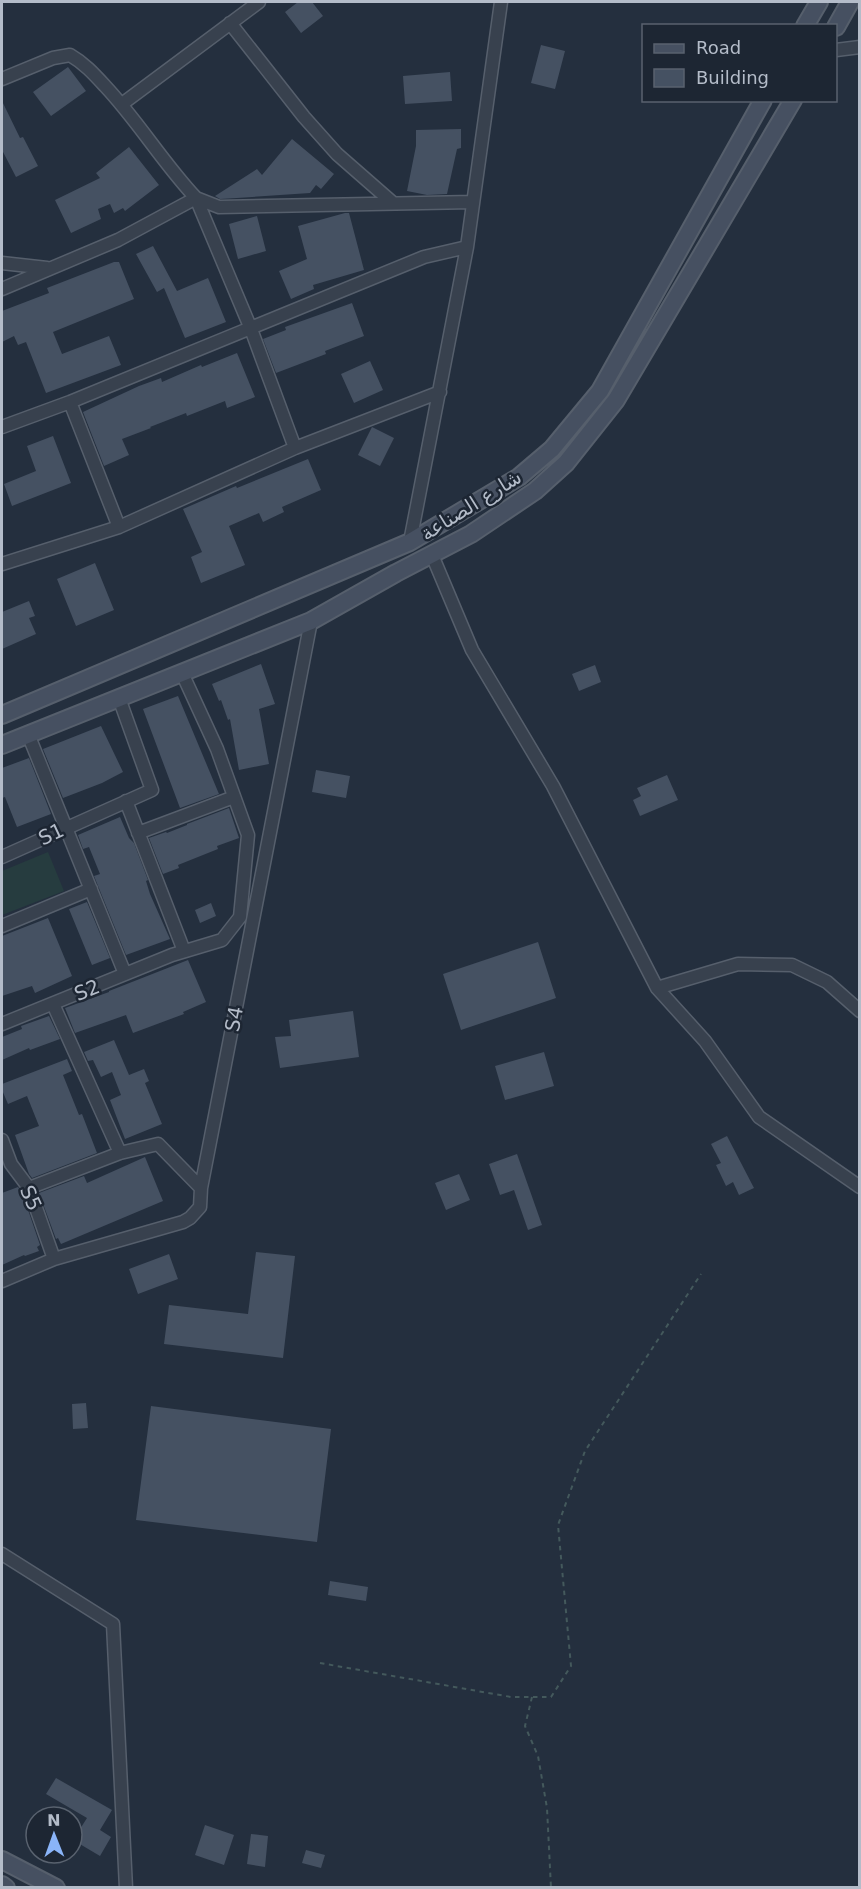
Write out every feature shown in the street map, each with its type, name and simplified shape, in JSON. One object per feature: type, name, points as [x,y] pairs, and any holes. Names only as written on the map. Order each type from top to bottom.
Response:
[{"type":"main road","points":[[806,24],[819,2]]},
{"type":"main road","points":[[837,25],[850,2]]},
{"type":"main road","name":"شارع الصناعة","points":[[2,715],[410,542],[519,477],[552,449],[600,391],[762,102]]},
{"type":"main road","name":"شارع الصناعة","points":[[2,745],[310,621],[471,534],[535,491],[566,463],[616,400],[792,102]]},
{"type":"main road","points":[[2,1860],[56,1887]]},
{"type":"main road","points":[[2,1885],[6,1887]]},
{"type":"street","points":[[122,104],[259,2]]},
{"type":"street","points":[[410,542],[467,247],[501,2]]},
{"type":"street","points":[[230,23],[330,147],[393,203]]},
{"type":"street","points":[[837,50],[860,47]]},
{"type":"street","points":[[2,80],[53,58],[70,55],[83,63],[122,104],[181,182],[196,198],[251,329],[295,448]]},
{"type":"street","points":[[2,289],[118,240],[196,198],[219,207],[473,202]]},
{"type":"street","points":[[2,428],[424,257],[467,247]]},
{"type":"street","points":[[2,263],[49,268]]},
{"type":"street","points":[[2,564],[119,527],[295,448],[440,392]]},
{"type":"street","points":[[70,402],[119,527]]},
{"type":"street","points":[[432,555],[472,650],[553,786],[657,988],[705,1041],[759,1117],[860,1187]]},
{"type":"street","name":"S4","points":[[2,1281],[54,1259],[183,1222],[200,1207],[201,1188],[310,621]]},
{"type":"street","name":"S2","points":[[2,1024],[172,955],[222,940],[240,917],[248,835],[217,749],[182,674]]},
{"type":"street","name":"S1","points":[[2,857],[152,790],[119,698]]},
{"type":"street","points":[[28,734],[125,974]]},
{"type":"street","points":[[138,833],[234,797]]},
{"type":"street","points":[[126,801],[184,951]]},
{"type":"street","points":[[2,926],[91,889]]},
{"type":"street","points":[[657,988],[738,964],[792,965],[827,982],[860,1011]]},
{"type":"street","points":[[53,1004],[120,1154]]},
{"type":"street","name":"S5","points":[[2,1140],[6,1165],[29,1188],[54,1259]]},
{"type":"street","points":[[29,1188],[120,1154],[159,1144],[201,1188]]},
{"type":"street","points":[[2,1554],[65,1596],[113,1624],[126,1887]]},
{"type":"path","points":[[320,1663],[511,1698],[550,1697],[571,1666],[558,1525],[585,1451],[701,1274]]},
{"type":"path","points":[[532,1697],[525,1726],[538,1756],[547,1808],[551,1887]]},
{"type":"green space","points":[[48,852],[64,891],[2,915],[2,871]]},
{"type":"building","points":[[298,2],[312,2],[323,16],[301,33],[285,12]]},
{"type":"building","points":[[541,45],[565,51],[555,89],[531,83]]},
{"type":"building","points":[[68,67],[86,91],[51,116],[33,92]]},
{"type":"building","points":[[450,72],[452,101],[405,104],[403,76]]},
{"type":"building","points":[[2,101],[20,138],[23,137],[38,166],[16,177],[2,150]]},
{"type":"building","points":[[461,129],[461,148],[457,149],[447,194],[427,195],[407,191],[416,146],[416,130]]},
{"type":"building","points":[[292,139],[334,174],[321,189],[316,185],[310,193],[220,199],[215,196],[257,169],[262,175]]},
{"type":"building","points":[[129,147],[159,185],[125,211],[123,208],[114,213],[110,204],[98,209],[101,219],[71,233],[55,200],[100,178],[96,173]]},
{"type":"building","points":[[349,213],[364,270],[313,285],[314,289],[291,299],[279,271],[307,259],[298,226]]},
{"type":"building","points":[[257,216],[266,251],[238,259],[229,224]]},
{"type":"building","points":[[153,246],[177,291],[208,278],[226,322],[185,338],[164,288],[157,292],[136,254]]},
{"type":"building","points":[[119,262],[134,299],[53,332],[62,354],[109,336],[121,365],[46,393],[26,342],[18,345],[14,336],[2,342],[2,311],[49,293],[47,288]]},
{"type":"building","points":[[352,303],[364,336],[325,351],[326,354],[276,373],[263,339],[286,330],[285,327]]},
{"type":"building","points":[[237,353],[255,397],[227,408],[225,401],[187,416],[186,413],[122,439],[129,455],[104,466],[83,412],[139,386],[161,378],[162,382]]},
{"type":"building","points":[[370,361],[383,390],[354,403],[341,374]]},
{"type":"building","points":[[372,427],[394,438],[380,466],[358,455]]},
{"type":"building","points":[[53,436],[71,483],[12,506],[4,484],[36,471],[27,446]]},
{"type":"building","points":[[308,459],[321,490],[282,507],[284,512],[263,522],[259,513],[229,526],[245,565],[201,583],[191,557],[202,552],[183,509]]},
{"type":"building","points":[[95,563],[114,610],[76,626],[57,579]]},
{"type":"building","points":[[29,601],[35,616],[29,618],[36,634],[2,649],[2,612]]},
{"type":"building","points":[[261,664],[275,704],[259,709],[269,764],[239,770],[230,719],[228,720],[212,684]]},
{"type":"building","points":[[595,665],[601,682],[579,691],[572,674]]},
{"type":"building","points":[[178,696],[219,794],[180,808],[143,709]]},
{"type":"building","points":[[101,726],[123,772],[63,798],[43,749]]},
{"type":"building","points":[[29,758],[51,814],[17,827],[5,797],[2,798],[2,768]]},
{"type":"building","points":[[316,770],[350,776],[346,798],[312,792]]},
{"type":"building","points":[[667,775],[678,800],[640,816],[633,800],[641,796],[637,788]]},
{"type":"building","points":[[229,808],[239,838],[217,846],[218,849],[178,865],[179,868],[163,874],[149,838]]},
{"type":"building","points":[[120,817],[129,838],[134,843],[148,880],[146,881],[150,894],[170,939],[126,955],[94,876],[100,874],[89,847],[83,849],[78,835]]},
{"type":"building","points":[[87,902],[110,958],[92,965],[69,909]]},
{"type":"building","points":[[211,903],[216,916],[200,923],[195,910]]},
{"type":"building","points":[[48,918],[72,976],[35,993],[32,986],[2,996],[2,936]]},
{"type":"building","points":[[538,942],[556,998],[461,1030],[443,974]]},
{"type":"building","points":[[188,960],[206,1002],[183,1012],[184,1014],[133,1033],[126,1015],[75,1033],[65,1008]]},
{"type":"building","points":[[353,1011],[359,1057],[280,1068],[275,1037],[291,1036],[289,1020]]},
{"type":"building","points":[[49,1016],[60,1039],[30,1050],[29,1048],[2,1060],[2,1037],[22,1029],[21,1026]]},
{"type":"building","points":[[114,1040],[129,1075],[144,1069],[149,1081],[145,1083],[162,1124],[125,1139],[110,1100],[121,1095],[112,1072],[101,1077],[93,1060],[88,1061],[84,1052]]},
{"type":"building","points":[[544,1052],[554,1086],[505,1100],[495,1066]]},
{"type":"building","points":[[67,1059],[72,1071],[63,1075],[79,1115],[82,1114],[97,1153],[32,1178],[15,1135],[39,1126],[27,1096],[8,1104],[2,1084]]},
{"type":"building","points":[[727,1136],[754,1188],[739,1195],[733,1182],[726,1186],[716,1165],[721,1163],[711,1144]]},
{"type":"building","points":[[517,1154],[542,1225],[528,1230],[514,1190],[500,1195],[489,1164]]},
{"type":"building","points":[[145,1157],[163,1201],[61,1244],[58,1238],[56,1239],[39,1193],[84,1176],[87,1183]]},
{"type":"building","points":[[459,1174],[470,1200],[446,1210],[435,1183]]},
{"type":"building","points":[[18,1187],[22,1192],[40,1245],[37,1247],[39,1251],[2,1265],[2,1193]]},
{"type":"building","points":[[256,1252],[295,1256],[283,1358],[164,1344],[169,1305],[248,1314]]},
{"type":"building","points":[[169,1254],[178,1279],[138,1294],[129,1269]]},
{"type":"building","points":[[86,1403],[88,1428],[73,1429],[72,1404]]},
{"type":"building","points":[[151,1406],[331,1429],[317,1542],[136,1520]]},
{"type":"building","points":[[330,1581],[368,1587],[366,1601],[328,1595]]},
{"type":"building","points":[[56,1778],[112,1810],[100,1830],[111,1837],[100,1856],[84,1847],[84,1823],[87,1818],[84,1816],[84,1805],[65,1805],[46,1794]]},
{"type":"building","points":[[205,1825],[234,1835],[224,1865],[195,1855]]},
{"type":"building","points":[[251,1834],[268,1836],[265,1867],[247,1864]]},
{"type":"building","points":[[306,1850],[325,1855],[321,1868],[302,1863]]}]
